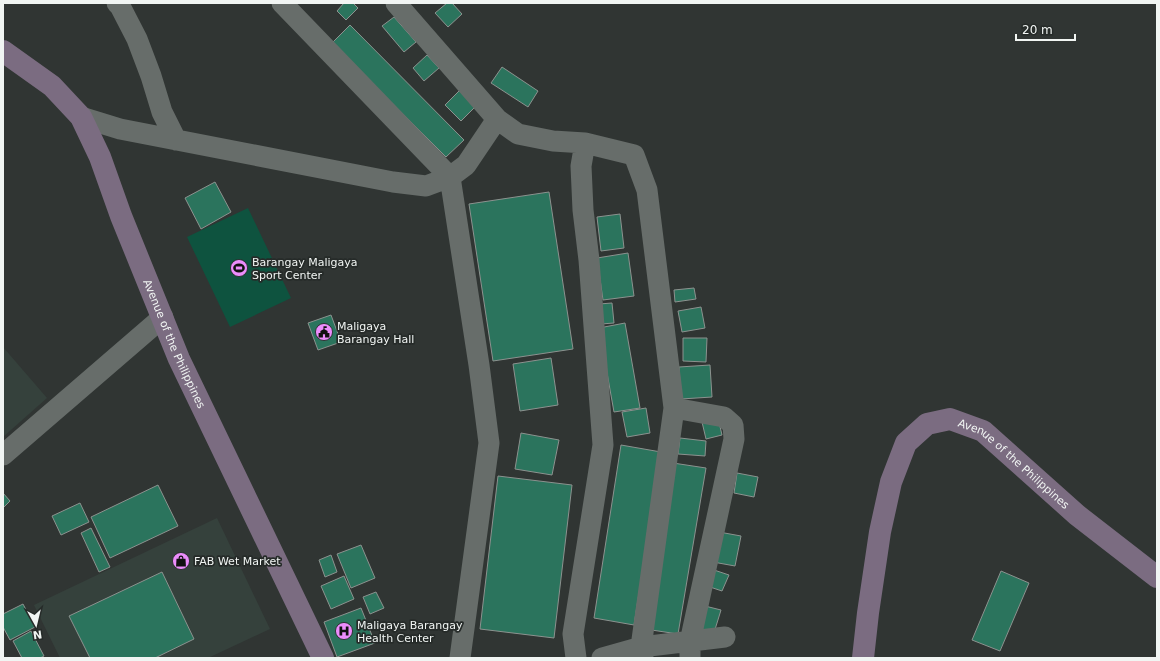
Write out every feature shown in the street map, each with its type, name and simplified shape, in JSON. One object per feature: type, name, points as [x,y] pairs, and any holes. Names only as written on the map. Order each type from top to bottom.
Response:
[{"type":"main road","name":"Avenue of the Philippines","points":[[3,51],[52,86],[81,117],[100,157],[121,216],[179,359],[323,658]]},
{"type":"main road","name":"Avenue of the Philippines","points":[[863,658],[879,539],[891,482],[906,443],[927,424],[950,419],[983,431],[1078,515],[1157,577]]},
{"type":"street","points":[[117,3],[137,39],[152,76],[162,112],[176,140]]},
{"type":"street","points":[[282,3],[450,177],[479,365],[489,443],[460,658]]},
{"type":"street","points":[[396,3],[497,119],[518,134],[553,141],[585,143],[634,155],[647,190],[674,408],[642,653]]},
{"type":"street","points":[[81,117],[120,129],[393,182],[426,186],[450,177],[466,165],[497,119]]},
{"type":"street","points":[[576,658],[573,634],[603,445],[589,260],[583,210],[581,166],[585,143]]},
{"type":"street","points":[[3,455],[163,318]]},
{"type":"street","points":[[674,408],[724,417],[733,425],[734,439],[690,650]]},
{"type":"street","points":[[602,658],[642,653],[690,650],[725,637]]},
{"type":"shaded area","points":[[3,347],[47,398],[3,437]]},
{"type":"shaded area","name":"FAB Wet Market","points":[[217,518],[270,629],[208,658],[60,658],[34,605]]},
{"type":"green space","name":"Barangay Maligaya Sport Center","points":[[248,208],[291,298],[230,327],[187,237]]},
{"type":"building","points":[[344,3],[353,3],[358,8],[346,20],[337,11]]},
{"type":"building","points":[[447,3],[452,3],[462,14],[448,27],[435,13]]},
{"type":"building","points":[[394,17],[416,42],[404,52],[382,26]]},
{"type":"building","points":[[350,25],[464,140],[446,157],[332,43]]},
{"type":"building","points":[[427,55],[439,68],[424,81],[413,68]]},
{"type":"building","points":[[502,67],[538,91],[528,107],[491,83]]},
{"type":"building","points":[[462,88],[478,104],[461,121],[445,105]]},
{"type":"building","points":[[215,182],[231,212],[201,229],[185,198]]},
{"type":"building","points":[[549,192],[573,349],[493,361],[469,204]]},
{"type":"building","points":[[620,214],[624,248],[601,251],[597,217]]},
{"type":"building","points":[[628,253],[634,296],[603,300],[597,258]]},
{"type":"building","points":[[694,288],[696,299],[675,302],[674,290]]},
{"type":"building","points":[[612,303],[614,323],[601,324],[599,304]]},
{"type":"building","points":[[701,307],[705,328],[682,332],[678,311]]},
{"type":"building","name":"Maligaya Barangay Hall","points":[[331,315],[341,342],[318,350],[308,323]]},
{"type":"building","points":[[625,323],[640,408],[614,412],[599,328]]},
{"type":"building","points":[[683,338],[707,338],[706,362],[683,361]]},
{"type":"building","points":[[551,358],[558,405],[520,411],[513,364]]},
{"type":"building","points":[[710,365],[712,397],[681,399],[679,367]]},
{"type":"building","points":[[646,408],[650,433],[627,437],[622,412]]},
{"type":"building","points":[[718,418],[722,435],[706,439],[702,422]]},
{"type":"building","points":[[521,433],[559,440],[552,475],[515,469]]},
{"type":"building","points":[[680,438],[706,441],[705,456],[678,454]]},
{"type":"building","points":[[621,445],[661,452],[634,625],[594,618]]},
{"type":"building","points":[[673,463],[706,468],[678,634],[645,629]]},
{"type":"building","points":[[737,473],[758,477],[754,497],[734,493]]},
{"type":"building","points":[[498,476],[572,485],[554,638],[480,629]]},
{"type":"building","points":[[158,485],[178,526],[110,558],[91,517]]},
{"type":"building","points":[[3,493],[10,501],[3,508]]},
{"type":"building","points":[[80,503],[89,522],[61,535],[52,516]]},
{"type":"building","points":[[91,528],[110,567],[99,572],[81,533]]},
{"type":"building","points":[[719,532],[741,536],[735,566],[713,562]]},
{"type":"building","points":[[361,545],[375,578],[351,588],[337,554]]},
{"type":"building","points":[[331,555],[337,572],[325,577],[319,560]]},
{"type":"building","points":[[714,570],[729,575],[722,591],[707,586]]},
{"type":"building","points":[[1001,571],[1029,583],[1000,651],[972,640]]},
{"type":"building","points":[[162,572],[194,639],[155,658],[90,658],[69,616]]},
{"type":"building","points":[[344,576],[354,599],[331,609],[321,586]]},
{"type":"building","points":[[376,592],[384,608],[370,614],[363,597]]},
{"type":"building","points":[[23,604],[35,627],[10,640],[3,627],[3,614]]},
{"type":"building","points":[[705,606],[721,610],[713,636],[698,631]]},
{"type":"building","points":[[361,608],[375,643],[337,657],[324,622]]},
{"type":"building","points":[[31,631],[44,656],[40,658],[22,658],[13,641]]},
{"type":"place","name":"Barangay Maligaya Sport Center","points":[[239,268]]},
{"type":"place","name":"Maligaya Barangay Hall","points":[[324,332]]},
{"type":"place","name":"FAB Wet Market","points":[[181,561]]},
{"type":"place","name":"Maligaya Barangay Health Center","points":[[344,631]]}]
